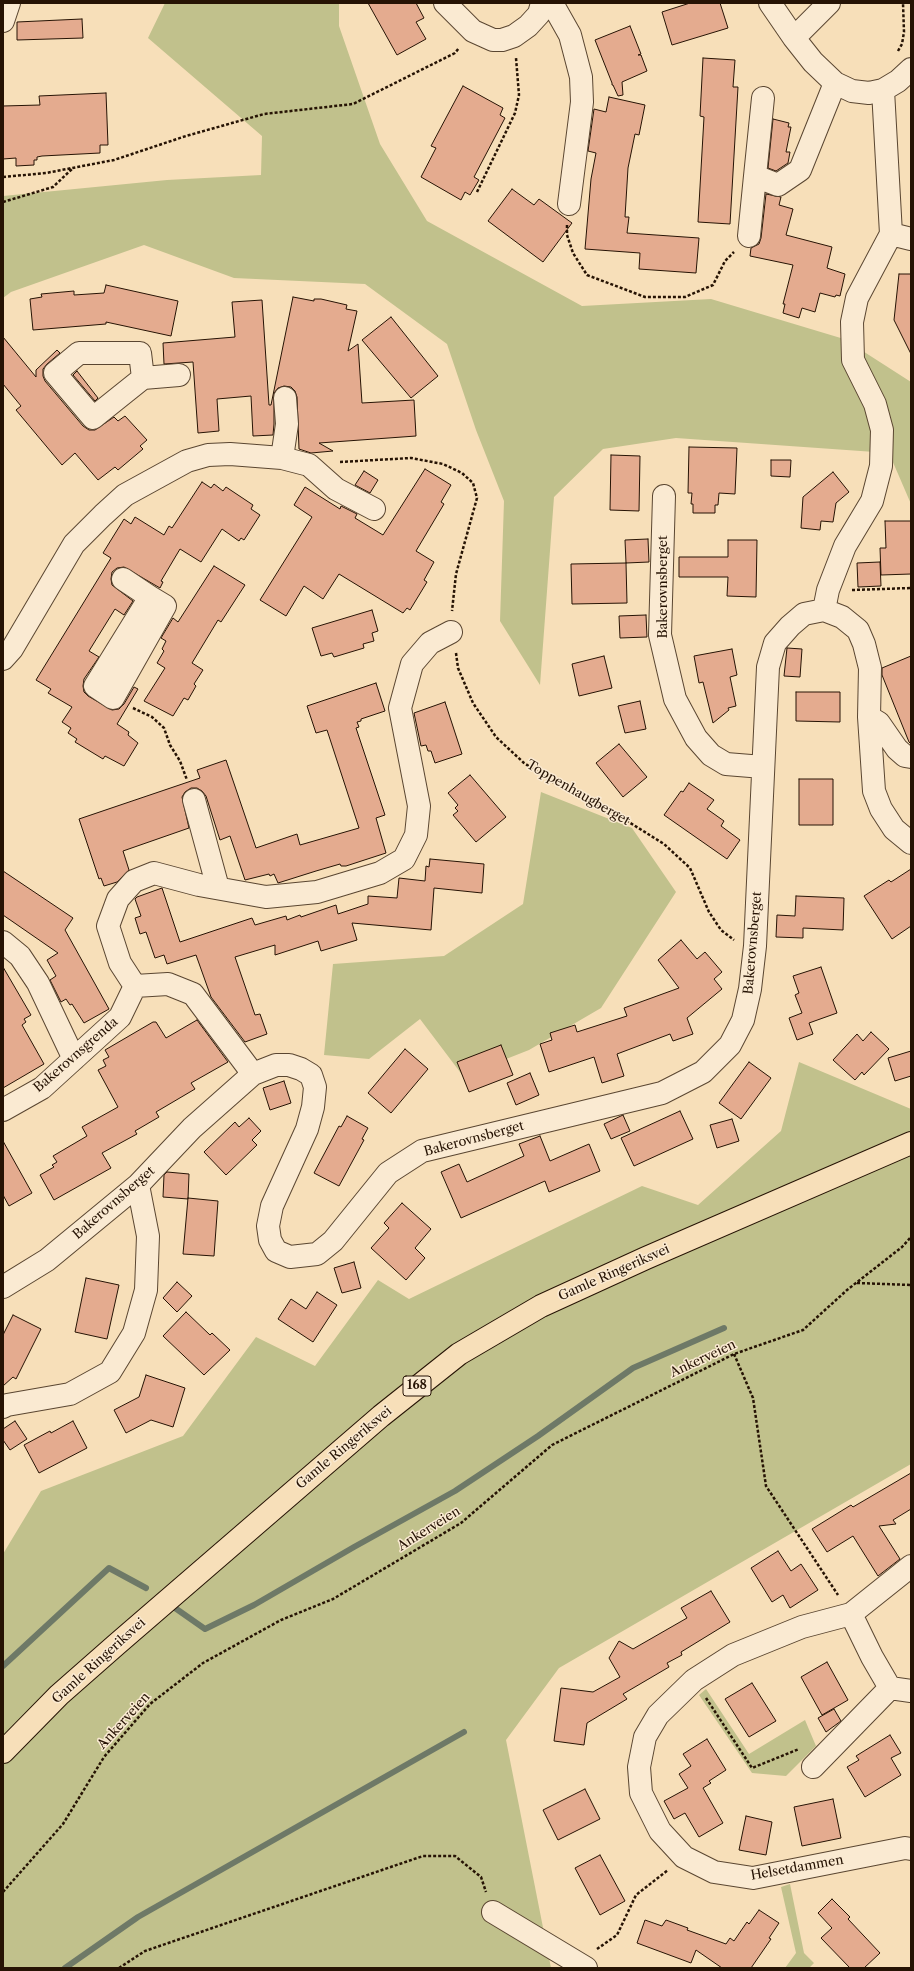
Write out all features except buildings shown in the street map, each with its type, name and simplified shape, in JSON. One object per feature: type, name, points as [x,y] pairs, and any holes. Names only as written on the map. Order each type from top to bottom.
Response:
[{"type":"main road","name":"Gamle Ringeriksvei","points":[[3,1752],[59,1696],[117,1644],[381,1416],[459,1354],[541,1306],[646,1258],[911,1143]]},
{"type":"street","points":[[3,21],[9,3]]},
{"type":"street","points":[[446,3],[473,31],[493,40],[514,36],[528,26],[539,14],[542,3]]},
{"type":"street","points":[[552,3],[570,35],[581,77],[582,102],[568,204]]},
{"type":"street","points":[[770,3],[794,38],[813,62],[835,83],[852,92],[869,93],[883,90],[898,81],[904,62]]},
{"type":"street","points":[[794,38],[829,3]]},
{"type":"street","points":[[755,176],[778,186],[800,170],[835,83]]},
{"type":"street","points":[[883,90],[901,237],[857,298],[852,322],[853,360],[875,404],[882,430],[881,466],[872,501],[845,546],[826,600],[842,617],[858,630],[864,644],[870,668],[870,717],[874,791],[880,809],[894,828],[911,843]]},
{"type":"street","points":[[749,236],[763,98]]},
{"type":"street","points":[[143,378],[179,375]]},
{"type":"street","points":[[282,458],[287,424],[285,398]]},
{"type":"street","points":[[3,659],[12,649],[74,544],[125,495],[188,461],[208,455],[230,454],[282,458],[309,465],[336,489],[374,509]]},
{"type":"street","name":"Bakerovnsberget","points":[[664,496],[660,635],[675,699],[696,738],[712,755],[726,764],[763,768]]},
{"type":"street","points":[[114,698],[165,606],[124,579]]},
{"type":"street","name":"Bakerovnsberget","points":[[3,1287],[48,1260],[138,1185],[192,1128],[253,1074],[276,1065],[289,1065],[302,1069],[311,1076],[315,1087],[314,1107],[307,1130],[272,1206],[268,1226],[270,1240],[276,1251],[290,1256],[317,1254],[333,1241],[388,1173],[422,1151],[662,1093],[703,1072],[730,1045],[743,1020],[750,989],[755,946],[768,667],[775,643],[790,626],[804,614],[826,600]]},
{"type":"street","points":[[253,1074],[193,994],[168,984],[135,986],[120,963],[108,926],[118,899],[134,880],[154,873],[266,898],[317,892],[380,873],[404,859],[416,836],[419,806],[400,708],[412,664],[430,643],[452,632]]},
{"type":"street","points":[[870,717],[879,723],[897,749],[906,756],[911,757]]},
{"type":"street","points":[[194,800],[218,888]]},
{"type":"street","points":[[3,942],[20,956],[38,983],[74,1059]]},
{"type":"street","name":"Bakerovnsgrenda","points":[[3,1110],[42,1088],[120,1017],[135,986]]},
{"type":"street","points":[[3,1407],[70,1394],[110,1372],[134,1333],[146,1290],[148,1236],[138,1185]]},
{"type":"street","name":"Helsetdammen","points":[[911,1566],[851,1614],[802,1628],[733,1655],[694,1680],[658,1715],[645,1737],[639,1767],[641,1793],[660,1831],[684,1857],[714,1872],[752,1878],[905,1848],[911,1849]]},
{"type":"street","points":[[813,1767],[831,1747],[900,1689],[872,1658],[851,1614]]},
{"type":"street","points":[[492,1912],[591,1961]]},
{"type":"path","points":[[903,3],[904,32],[902,44],[904,62]]},
{"type":"path","points":[[3,177],[46,173],[114,160],[186,136],[264,114],[353,104],[454,53],[473,31]]},
{"type":"path","points":[[477,192],[515,113],[519,95],[519,80],[514,36]]},
{"type":"path","points":[[3,202],[53,187],[73,168]]},
{"type":"path","points":[[568,204],[567,235],[573,253],[587,275],[645,296],[685,297],[713,285],[725,262],[749,236]]},
{"type":"path","name":"Toppenhaugberget","points":[[309,465],[411,458],[443,464],[462,473],[473,483],[477,498],[473,519],[456,574],[452,608],[452,632],[458,668],[473,704],[496,737],[524,764],[560,786],[624,819],[664,844],[690,868],[709,912],[720,930],[737,942],[755,946]]},
{"type":"path","points":[[826,600],[911,588]]},
{"type":"path","points":[[114,698],[152,717],[164,728],[170,745],[180,761],[194,800]]},
{"type":"path","name":"Ankerveien","points":[[3,1892],[63,1824],[104,1757],[145,1710],[203,1663],[281,1620],[333,1598],[460,1523],[552,1445],[734,1354],[803,1330],[856,1283],[902,1247],[911,1237]]},
{"type":"path","points":[[856,1283],[911,1285]]},
{"type":"path","points":[[734,1354],[753,1398],[766,1486],[851,1614]]},
{"type":"path","points":[[694,1680],[752,1768],[798,1749],[831,1747]]},
{"type":"path","points":[[119,1968],[146,1950],[423,1856],[455,1856],[466,1864],[481,1877],[492,1912]]},
{"type":"path","points":[[591,1961],[598,1947],[617,1935],[636,1896],[684,1857]]},
{"type":"green space","points":[[165,3],[339,3],[339,26],[380,144],[427,221],[582,306],[711,299],[844,339],[911,382],[911,504],[889,453],[676,438],[603,449],[554,497],[540,685],[500,621],[504,501],[476,430],[447,344],[365,284],[234,278],[144,245],[11,292],[3,298],[3,196],[167,180],[261,175],[262,136],[148,38]]},
{"type":"green space","points":[[541,792],[632,828],[676,892],[601,1008],[529,1050],[463,1076],[420,1019],[369,1059],[324,1055],[333,964],[444,956],[523,904]]},
{"type":"green space","points":[[799,1062],[911,1109],[911,1464],[559,1668],[506,1740],[551,1968],[3,1968],[3,1554],[41,1491],[183,1436],[256,1337],[315,1366],[378,1280],[409,1299],[642,1186],[698,1205],[781,1131]]},
{"type":"green space","points":[[706,1689],[749,1754],[805,1720],[816,1746],[786,1776],[752,1773],[699,1695]]},
{"type":"green space","points":[[790,1884],[804,1953],[814,1963],[809,1968],[785,1968],[796,1953],[781,1887]]},
{"type":"waterway","points":[[175,1608],[205,1629],[254,1605],[455,1491],[538,1436],[633,1368],[724,1328]]},
{"type":"waterway","points":[[3,1666],[109,1568],[146,1588]]},
{"type":"waterway","points":[[65,1968],[138,1917],[464,1732]]}]
